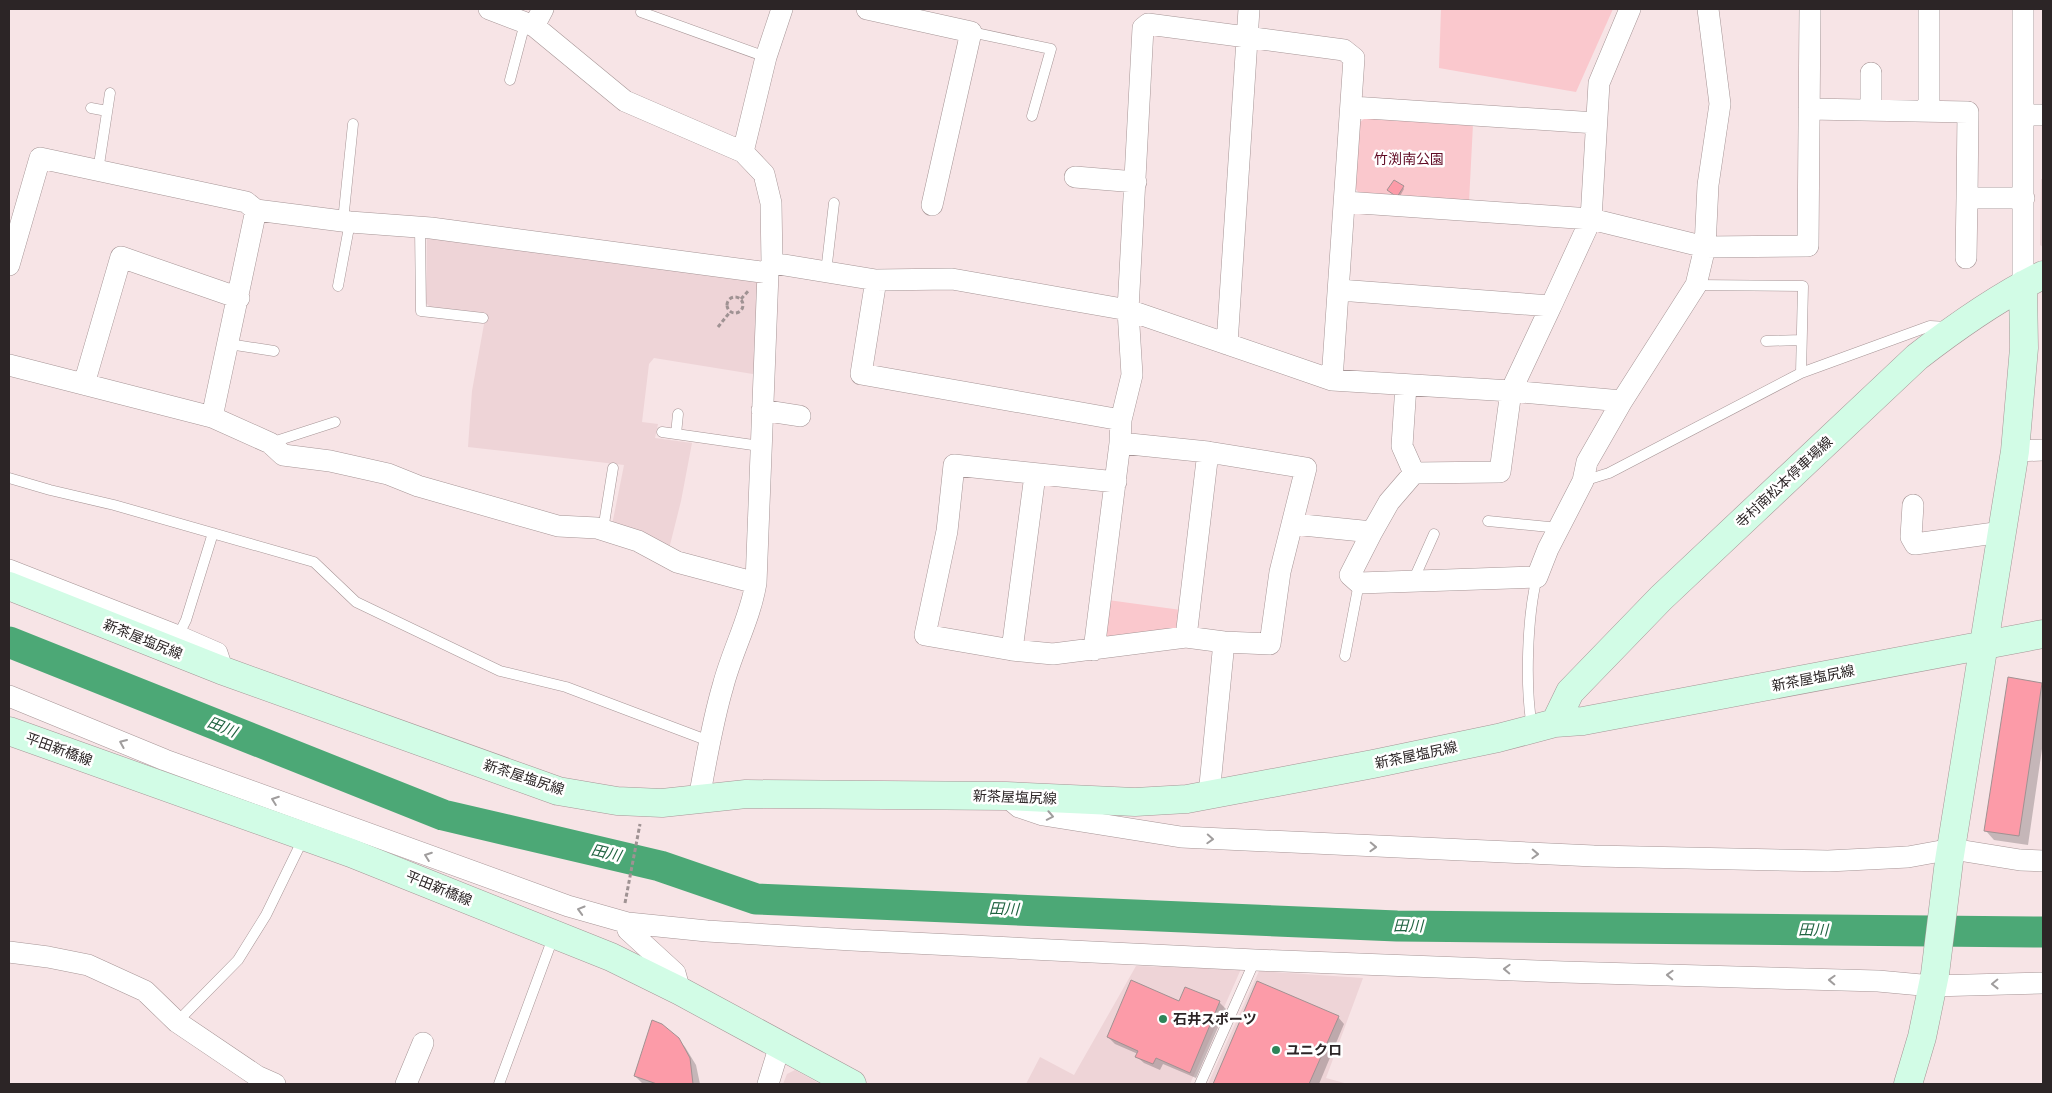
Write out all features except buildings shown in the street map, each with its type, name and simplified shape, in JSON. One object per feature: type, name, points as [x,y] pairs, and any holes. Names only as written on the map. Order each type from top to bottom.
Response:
[{"type":"main road","name":"寺村南松本停車場線","points":[[1543,726],[1570,692],[1661,598],[1917,357],[1954,328],[2033,280]]},
{"type":"main road","points":[[1908,1084],[1922,1037],[1934,980],[1951,855],[2015,451],[2024,348],[2033,280]]},
{"type":"main road","name":"新茶屋塩尻線","points":[[9,586],[223,671],[558,791],[617,801],[662,803],[746,794],[1006,796],[1135,802],[1187,799],[1373,764],[1498,738],[1543,726],[1593,720],[2043,634]]},
{"type":"main road","name":"平田新橋線","points":[[9,731],[351,853],[611,956],[852,1084]]},
{"type":"street","points":[[489,9],[534,19],[626,101],[743,152],[764,174],[771,203],[770,268],[760,446],[756,583],[753,602],[723,684],[709,741],[699,799]]},
{"type":"street","points":[[743,152],[766,57],[782,9]]},
{"type":"street","points":[[867,9],[971,32],[932,205]]},
{"type":"street","points":[[1227,344],[1250,9]]},
{"type":"street","points":[[1630,9],[1599,83],[1591,218],[1512,391],[1500,472],[1414,473],[1388,502],[1350,575],[1359,583],[1537,577],[1583,481],[1587,462],[1622,401],[1696,285],[1705,247],[1708,185],[1720,104],[1708,9]]},
{"type":"street","points":[[1345,202],[1591,218],[1705,247],[1808,246],[1810,9]]},
{"type":"street","points":[[1929,110],[1930,9]]},
{"type":"street","points":[[2023,9],[2034,115],[2024,198],[2033,280]]},
{"type":"street","points":[[1094,650],[1116,482],[1121,420],[1132,375],[1128,310],[1143,28],[1146,16],[1248,38],[1344,50],[1354,58],[1332,380]]},
{"type":"street","points":[[1871,73],[1871,109]]},
{"type":"street","points":[[1352,107],[1596,123]]},
{"type":"street","points":[[1809,109],[1968,112],[1966,258]]},
{"type":"street","points":[[9,265],[40,158],[246,202],[256,210],[770,268],[826,272],[876,280],[952,279],[1128,310],[1332,380],[1512,391],[1622,401]]},
{"type":"street","points":[[1076,177],[1136,182]]},
{"type":"street","points":[[1967,198],[2024,198]]},
{"type":"street","points":[[212,417],[239,298],[256,210]]},
{"type":"street","points":[[84,384],[121,257],[239,298]]},
{"type":"street","points":[[876,280],[861,374],[1121,420]]},
{"type":"street","points":[[1339,290],[1550,306]]},
{"type":"street","points":[[9,364],[212,417],[270,443],[283,455],[330,461],[388,474],[418,486],[558,526],[597,528],[638,541],[678,562],[756,583]]},
{"type":"street","points":[[1406,385],[1402,446],[1414,473]]},
{"type":"street","points":[[762,410],[800,416]]},
{"type":"street","points":[[1116,482],[954,466],[947,531],[925,635],[1012,650],[1053,654],[1186,637],[1224,642],[1270,644],[1280,572],[1306,468],[1208,452],[1120,442]]},
{"type":"street","points":[[2015,451],[2043,450]]},
{"type":"street","points":[[1186,637],[1208,452]]},
{"type":"street","points":[[1012,650],[1035,475]]},
{"type":"street","points":[[1913,505],[1910,537],[1916,544],[2002,532]]},
{"type":"street","points":[[1293,524],[1377,523]]},
{"type":"street","points":[[9,570],[217,653],[223,671]]},
{"type":"street","points":[[1209,795],[1224,642]]},
{"type":"street","points":[[9,696],[174,764],[568,906],[626,913],[707,931],[1255,960],[1564,972],[1878,981],[1934,980],[2043,983]]},
{"type":"street","points":[[1006,796],[1019,807],[1044,815],[1172,836],[1306,844],[1594,856],[1828,861],[1951,855],[2043,861]]},
{"type":"street","points":[[626,913],[628,930],[675,973],[680,991]]},
{"type":"street","points":[[9,952],[88,965],[144,991],[177,1022],[257,1076],[275,1084]]},
{"type":"street","points":[[406,1084],[422,1043]]},
{"type":"street","points":[[768,1084],[780,1045]]},
{"type":"lane","points":[[642,9],[641,12],[766,57]]},
{"type":"lane","points":[[510,80],[534,19]]},
{"type":"lane","points":[[971,32],[1051,49],[1032,116]]},
{"type":"lane","points":[[98,171],[110,94]]},
{"type":"lane","points":[[91,108],[107,111]]},
{"type":"lane","points":[[338,286],[347,221],[353,124]]},
{"type":"lane","points":[[826,272],[834,203]]},
{"type":"lane","points":[[420,227],[421,310],[483,318]]},
{"type":"lane","points":[[1696,285],[1803,286],[1801,373]]},
{"type":"lane","points":[[1583,481],[1610,474],[1801,373],[1930,326],[1954,328]]},
{"type":"lane","points":[[1766,341],[1801,340]]},
{"type":"lane","points":[[229,344],[274,351]]},
{"type":"lane","points":[[676,434],[678,414]]},
{"type":"lane","points":[[270,443],[335,422]]},
{"type":"lane","points":[[662,432],[760,446]]},
{"type":"lane","points":[[604,530],[613,468]]},
{"type":"lane","points":[[9,478],[114,505],[314,562],[356,602],[500,670],[566,687],[709,741]]},
{"type":"lane","points":[[1377,523],[1391,485]]},
{"type":"lane","points":[[1488,521],[1559,528]]},
{"type":"lane","points":[[178,636],[186,620],[213,533]]},
{"type":"lane","points":[[1413,582],[1434,534]]},
{"type":"lane","points":[[1537,577],[1533,592],[1529,649],[1528,708],[1543,726]]},
{"type":"lane","points":[[1345,656],[1359,583]]},
{"type":"lane","points":[[177,1022],[238,960],[266,915],[305,836]]},
{"type":"lane","points":[[499,1084],[554,934]]},
{"type":"lane","points":[[1200,1084],[1255,960]]},
{"type":"path","points":[[731,298],[740,298],[744,305],[742,310],[738,313],[730,312],[727,307],[728,302],[731,298]]},
{"type":"path","points":[[718,327],[730,312]]},
{"type":"path","points":[[626,913],[642,816]]},
{"type":"shaded area","points":[[2041,179],[2043,179],[2043,247],[2040,245]]},
{"type":"shaded area","points":[[427,235],[762,281],[759,375],[654,358],[649,364],[642,422],[658,424],[655,438],[692,443],[681,501],[669,549],[612,525],[624,465],[468,447],[472,391],[486,313],[431,308],[426,303]]},
{"type":"shaded area","points":[[1136,966],[1241,969],[1190,1084],[1026,1084],[1040,1057],[1074,1075]]},
{"type":"shaded area","name":"ユニクロ","points":[[1259,971],[1363,978],[1326,1078],[1348,1084],[1208,1084]]},
{"type":"shaded area","points":[[795,1070],[820,1084],[783,1084],[787,1074]]},
{"type":"green space","points":[[1441,9],[1613,9],[1576,92],[1439,68]]},
{"type":"green space","name":"竹渕南公園","points":[[1367,117],[1473,124],[1469,202],[1361,195],[1354,187],[1357,124]]},
{"type":"green space","points":[[1108,600],[1181,610],[1180,623],[1173,631],[1111,639],[1104,634]]},
{"type":"waterway","name":"田川","points":[[9,642],[443,815],[660,866],[756,899],[1397,926],[2043,932]]},
{"type":"place","name":"石井スポーツ","points":[[1163,1019]]},
{"type":"place","name":"ユニクロ","points":[[1276,1050]]}]
